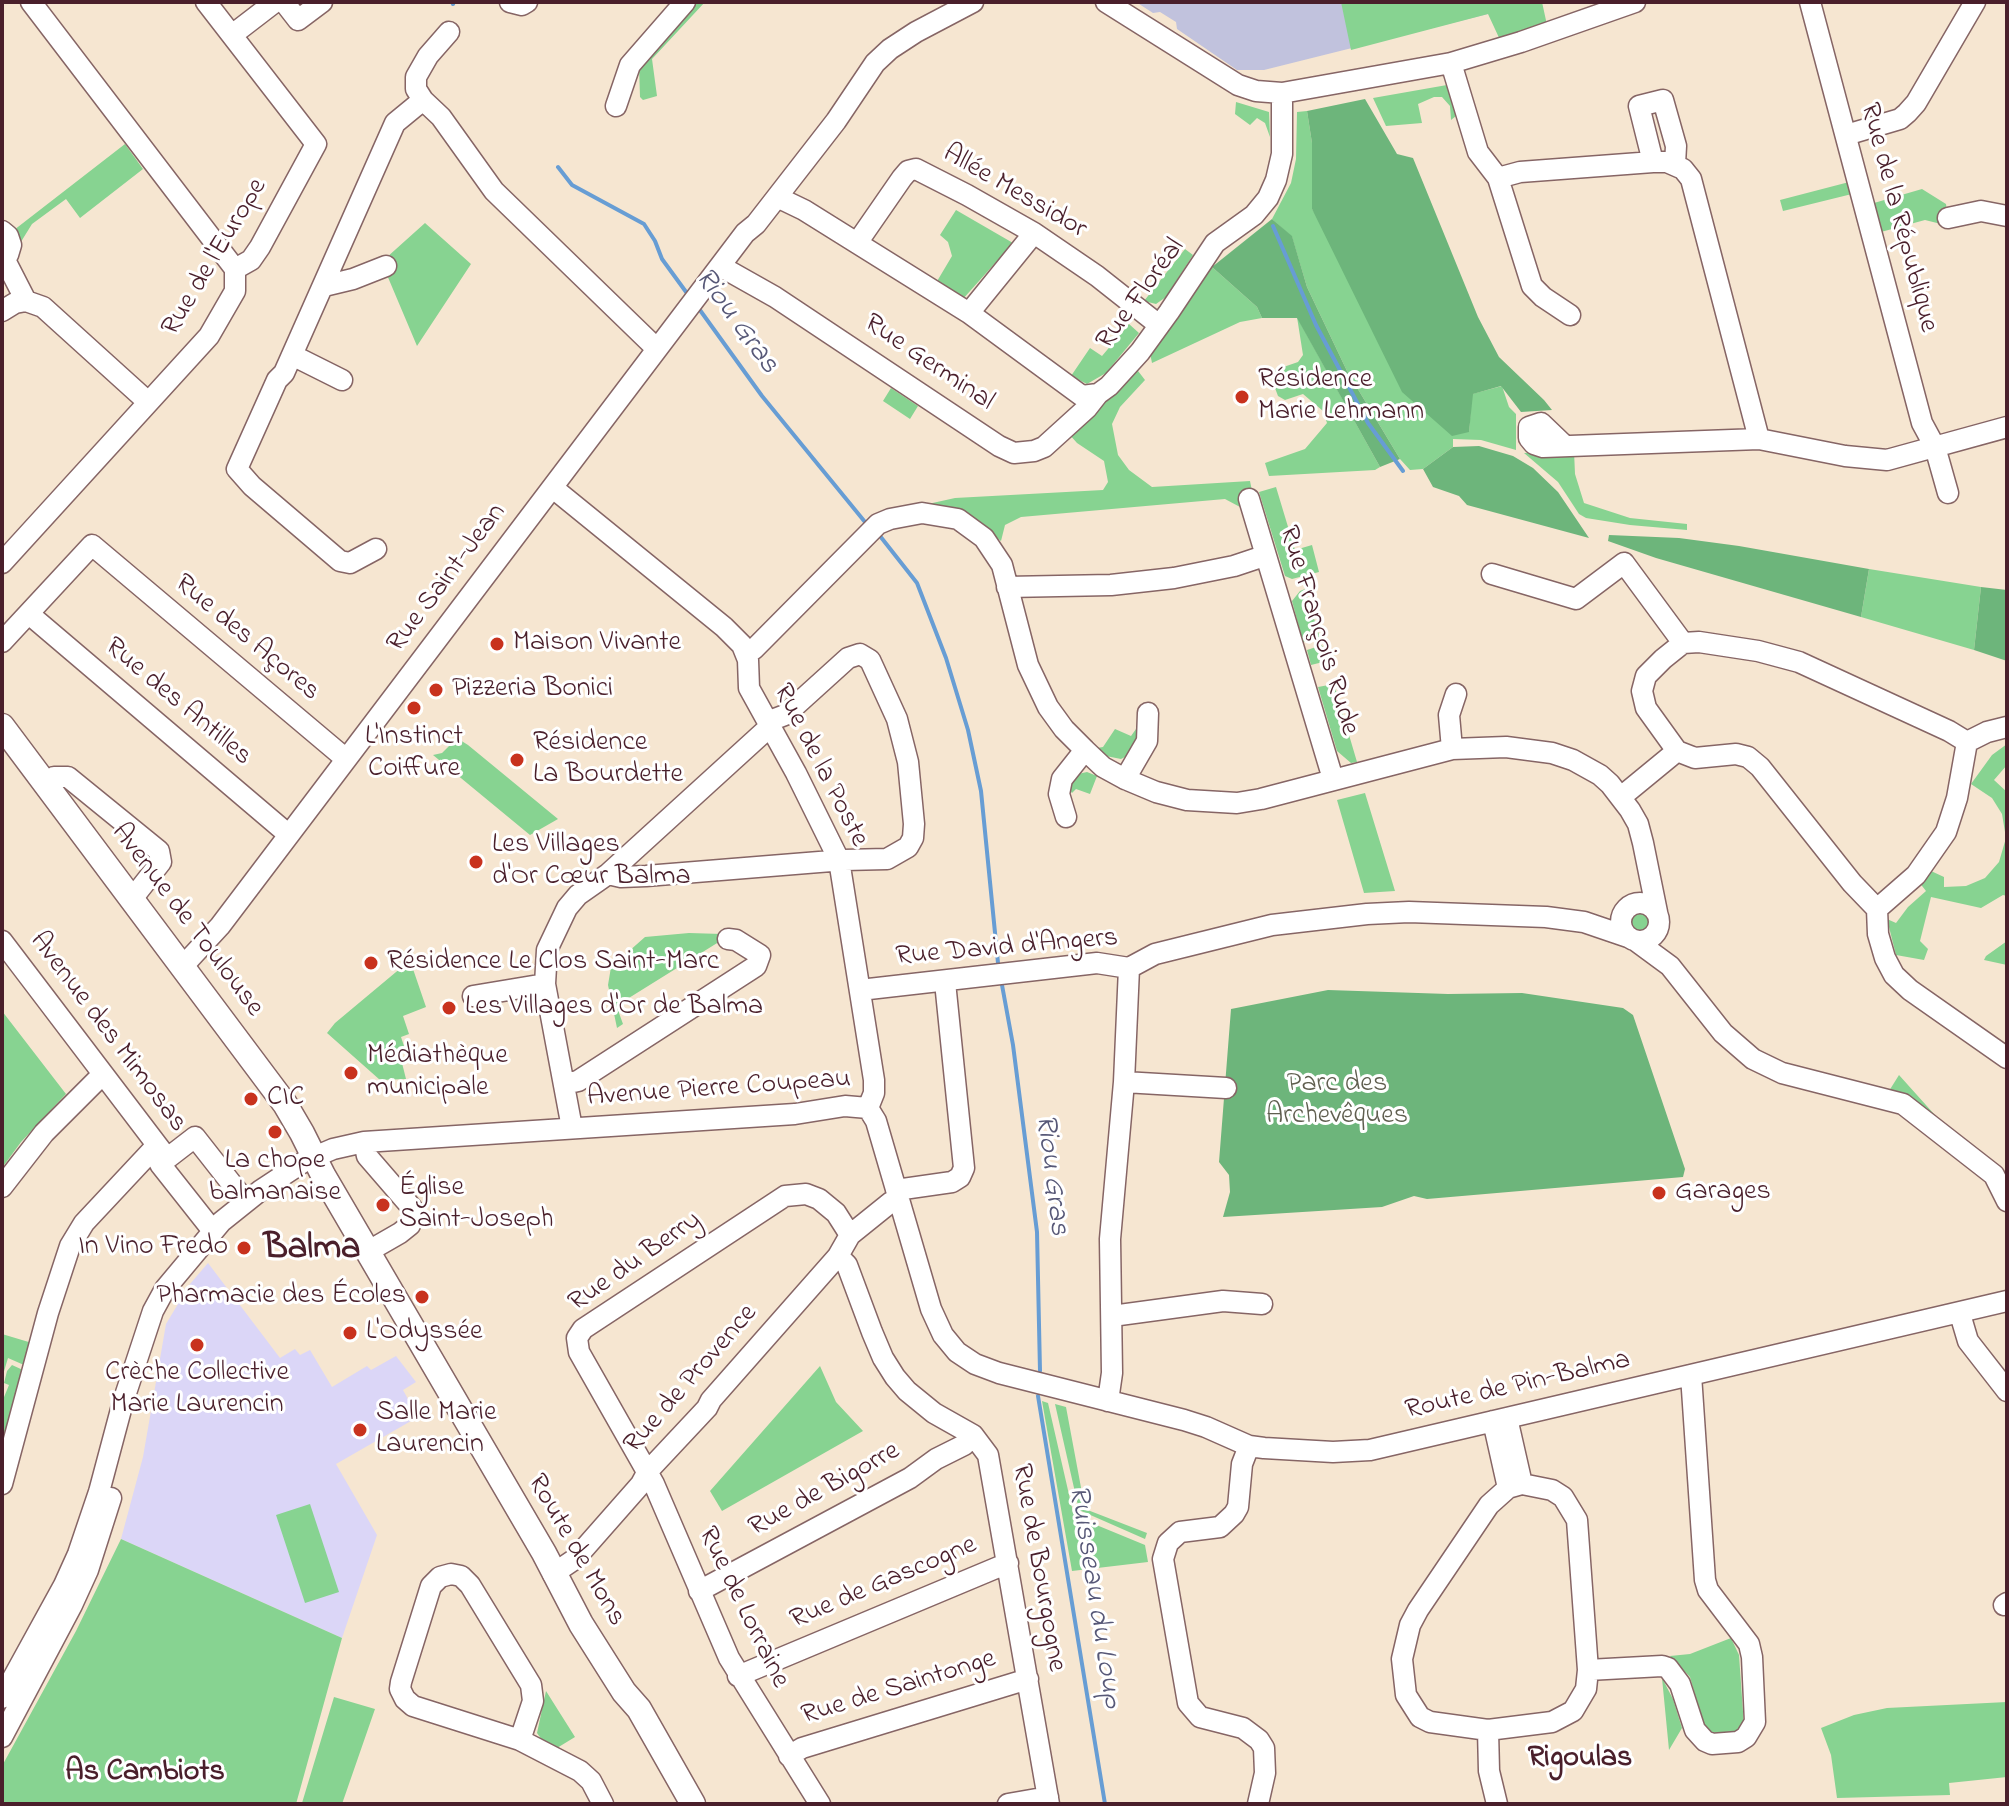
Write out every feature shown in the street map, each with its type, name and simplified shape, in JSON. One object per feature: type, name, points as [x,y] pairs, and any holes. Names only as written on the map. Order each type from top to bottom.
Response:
[{"type":"main road","name":"Avenue de Toulouse","points":[[2,726],[277,1092],[315,1157]]},
{"type":"main road","name":"Route de Mons","points":[[315,1157],[367,1252],[544,1553],[553,1574],[624,1692],[639,1709],[693,1804]]},
{"type":"street","points":[[31,2],[235,269]]},
{"type":"street","name":"Rue de l'Europe","points":[[2,563],[209,336],[235,291],[235,269],[251,260],[260,247],[316,144],[206,2]]},
{"type":"street","points":[[232,35],[275,2]]},
{"type":"street","points":[[284,2],[298,20],[322,2]]},
{"type":"street","points":[[510,2],[522,5],[527,2]]},
{"type":"street","points":[[616,106],[630,65],[685,2]]},
{"type":"street","name":"Rue Saint-Jean","points":[[183,966],[220,926],[745,233],[782,200],[875,63],[916,32],[973,2]]},
{"type":"street","points":[[1106,2],[1238,85],[1256,91],[1282,93],[1451,63],[1635,2]]},
{"type":"street","name":"Rue de la République","points":[[1810,2],[1922,423],[1935,447],[1948,493]]},
{"type":"street","points":[[1846,135],[1900,119],[1907,113],[1916,103],[1975,2]]},
{"type":"street","points":[[449,32],[428,56],[416,77],[416,89],[423,100],[441,117],[494,191],[657,349]]},
{"type":"street","points":[[1451,63],[1478,152],[1498,178],[1532,286],[1570,315]]},
{"type":"street","name":"Rue Floréal","points":[[1098,394],[1140,352],[1215,243],[1254,215],[1268,198],[1282,154],[1282,93]]},
{"type":"street","points":[[376,549],[350,563],[340,561],[252,486],[237,469],[324,286],[395,123],[423,100]]},
{"type":"street","points":[[1653,162],[1639,106],[1663,100],[1676,146],[1675,164]]},
{"type":"street","points":[[1498,178],[1520,172],[1653,162],[1675,164],[1691,179],[1759,439]]},
{"type":"street","name":"Allée Messidor","points":[[857,243],[902,178],[908,171],[916,169],[1034,233],[1097,276],[1159,325]]},
{"type":"street","points":[[782,200],[969,313],[1082,396],[1098,394]]},
{"type":"street","points":[[1948,218],[1981,211],[2007,216]]},
{"type":"street","points":[[2,231],[11,245],[3,258],[26,301]]},
{"type":"street","points":[[969,313],[1034,233]]},
{"type":"street","points":[[324,286],[386,266]]},
{"type":"street","name":"Rue Germinal","points":[[720,266],[775,297],[1014,453],[1044,447],[1098,394]]},
{"type":"street","points":[[2,311],[26,301],[43,307],[148,402]]},
{"type":"street","points":[[292,355],[342,380]]},
{"type":"street","points":[[1565,446],[1759,439],[1845,456],[1887,460],[2007,427]]},
{"type":"street","points":[[553,488],[724,627],[746,653]]},
{"type":"street","name":"Rue François Rude","points":[[1249,499],[1333,779]]},
{"type":"street","name":"Rue David d'Angers","points":[[746,653],[754,649],[869,530],[890,519],[922,513],[958,519],[973,528],[994,550],[1002,565],[1028,665],[1038,688],[1064,729],[1103,767],[1156,792],[1211,803],[1261,799],[1472,746],[1552,753],[1582,764],[1607,781],[1638,824],[1658,918],[1699,1000]]},
{"type":"street","name":"Rue des Açores","points":[[29,614],[92,545],[346,759]]},
{"type":"street","points":[[1007,587],[1111,585],[1174,578],[1234,566],[1264,556]]},
{"type":"street","points":[[1492,574],[1576,599],[1624,563],[1683,643]]},
{"type":"street","points":[[2,642],[29,614]]},
{"type":"street","name":"Rue des Antilles","points":[[29,614],[289,835]]},
{"type":"street","points":[[1967,742],[1799,662],[1758,651],[1699,642],[1683,643],[1646,676],[1642,691],[1646,708],[1677,751],[1695,758],[1736,754],[1748,757],[1760,767],[1852,883],[1877,909],[1878,934],[1894,975],[1910,990],[2007,1058]]},
{"type":"street","name":"Rue de la Poste","points":[[746,653],[749,688],[839,860],[875,1088],[868,1108]]},
{"type":"street","points":[[572,1128],[545,984],[547,950],[560,920],[578,895],[608,874],[772,720],[785,715],[848,658],[860,654],[870,660],[904,741],[913,838],[901,853],[887,859],[646,876],[608,874]]},
{"type":"street","points":[[1452,749],[1449,715],[1456,694]]},
{"type":"street","points":[[1125,779],[1147,741],[1148,713]]},
{"type":"street","points":[[1967,742],[2007,727]]},
{"type":"street","points":[[1877,909],[1922,868],[1946,832],[1957,798],[1967,742]]},
{"type":"street","points":[[1066,817],[1059,794],[1062,779],[1085,750]]},
{"type":"street","points":[[1621,797],[1677,751]]},
{"type":"street","points":[[46,784],[54,777],[68,777],[159,851],[161,862],[132,899]]},
{"type":"street","points":[[634,848],[634,861],[646,876]]},
{"type":"street","points":[[1628,908],[1645,903],[1658,918],[1654,936],[1649,940],[1632,939],[1621,924],[1628,908],[1643,884],[1647,865]]},
{"type":"street","name":"Rue David d'Angers","points":[[1584,922],[1611,917],[1628,908]]},
{"type":"street","name":"Rue David d'Angers","points":[[860,990],[1097,963],[1129,968],[1155,954],[1272,925],[1367,914],[1489,914],[1584,922],[1632,939],[1670,966],[1737,1047],[1766,1067],[1903,1104],[2000,1170],[2007,1201]]},
{"type":"street","points":[[564,1084],[578,1081],[756,966],[760,955],[736,940],[728,939]]},
{"type":"street","name":"Avenue des Mimosas","points":[[2,941],[162,1152],[160,1164],[213,1231]]},
{"type":"street","points":[[1108,1401],[1112,1373],[1110,1239],[1124,1082],[1129,968]]},
{"type":"street","name":"Rue de Provence","points":[[553,1574],[575,1559],[641,1484],[648,1471],[700,1416],[838,1256],[850,1235],[900,1201],[960,1177],[964,1168],[945,982]]},
{"type":"street","points":[[473,996],[545,984]]},
{"type":"street","points":[[2,1187],[44,1133],[103,1074]]},
{"type":"street","points":[[1124,1082],[1226,1088]]},
{"type":"street","name":"Avenue Pierre Coupeau","points":[[132,1380],[153,1311],[165,1289],[213,1231],[246,1202],[290,1171],[333,1149],[364,1142],[795,1114],[845,1106],[868,1108],[876,1121],[931,1309],[948,1342],[964,1358],[983,1368],[1046,1385]]},
{"type":"street","points":[[2,1484],[48,1313],[70,1246],[84,1223],[162,1152],[195,1137],[246,1202]]},
{"type":"street","points":[[364,1142],[367,1156],[412,1208],[413,1217],[410,1225],[400,1233],[367,1252]]},
{"type":"street","name":"Rue du Berry","points":[[648,1471],[579,1352],[577,1338],[583,1329],[785,1196],[806,1194],[819,1199],[836,1213],[850,1235]]},
{"type":"street","points":[[838,1256],[847,1265],[883,1358],[895,1377],[934,1413],[973,1435]]},
{"type":"street","name":"Route de Pin-Balma","points":[[1046,1385],[1206,1427],[1249,1446],[1351,1452],[1960,1314],[2006,1300]]},
{"type":"street","points":[[1112,1316],[1223,1301],[1262,1304]]},
{"type":"street","points":[[1960,1314],[1968,1341],[2007,1391]]},
{"type":"street","points":[[1588,1670],[1668,1668],[1680,1684],[1695,1730],[1712,1744],[1738,1742],[1746,1737],[1755,1722],[1749,1644],[1708,1590],[1705,1580],[1691,1375]]},
{"type":"street","points":[[2,1698],[78,1554],[132,1380]]},
{"type":"street","points":[[2,1737],[88,1570],[112,1496],[131,1405],[132,1380]]},
{"type":"street","points":[[1500,1420],[1515,1486]]},
{"type":"street","name":"Rue de Bourgogne","points":[[973,1435],[983,1445],[992,1467],[1048,1801]]},
{"type":"street","name":"Rue de Bigorre","points":[[699,1591],[910,1478],[936,1459],[964,1445],[973,1435]]},
{"type":"street","points":[[1249,1446],[1242,1464],[1238,1507],[1234,1514],[1220,1527],[1180,1532],[1168,1543],[1163,1559],[1188,1703],[1200,1717],[1243,1728],[1259,1740],[1264,1748],[1265,1773],[1258,1804]]},
{"type":"street","name":"Rue de Lorraine","points":[[648,1471],[738,1676],[820,1804]]},
{"type":"street","points":[[1515,1486],[1552,1490],[1563,1497],[1577,1520],[1588,1670],[1586,1689],[1581,1701],[1564,1717],[1552,1722],[1488,1730],[1448,1726],[1420,1717],[1406,1695],[1402,1659],[1410,1625],[1489,1505],[1515,1486]]},
{"type":"street","name":"Rue de Gascogne","points":[[738,1676],[1008,1563]]},
{"type":"street","points":[[520,1740],[533,1701],[531,1685],[470,1585],[461,1576],[451,1574],[440,1577],[431,1586],[401,1682],[400,1689],[405,1699],[413,1706],[520,1740],[580,1771],[591,1781],[603,1804]]},
{"type":"street","name":"Rue de Saintonge","points":[[789,1756],[802,1748],[1028,1679]]},
{"type":"street","points":[[1488,1730],[1489,1771],[1497,1804]]},
{"type":"street","points":[[1008,1804],[1048,1801]]},
{"type":"shaded area","points":[[1136,2],[1486,2],[1488,14],[1264,70],[1237,70],[1177,29],[1176,22]]},
{"type":"shaded area","points":[[208,1263],[280,1358],[295,1349],[300,1355],[310,1350],[332,1387],[367,1366],[371,1370],[396,1356],[416,1382],[403,1390],[418,1417],[336,1464],[377,1535],[342,1638],[121,1539],[143,1457],[166,1324],[190,1284]]},
{"type":"green space","points":[[695,2],[705,2],[652,59],[657,96],[643,100],[640,97],[639,65]]},
{"type":"green space","points":[[1341,2],[1542,2],[1547,25],[1501,42],[1488,14],[1351,50]]},
{"type":"green space","points":[[1447,85],[1456,116],[1451,120],[1450,106],[1442,97],[1434,97],[1418,104],[1422,123],[1386,126],[1373,98]]},
{"type":"green space","points":[[1365,99],[1397,154],[1413,158],[1478,317],[1499,357],[1552,410],[1521,412],[1501,386],[1473,394],[1469,432],[1452,436],[1402,392],[1312,209],[1312,143],[1307,111]]},
{"type":"green space","points":[[1236,102],[1269,112],[1270,137],[1265,123],[1257,118],[1250,125],[1235,114]]},
{"type":"green space","points":[[1307,111],[1312,143],[1312,209],[1469,432],[1472,394],[1502,386],[1509,407],[1516,414],[1516,450],[1481,440],[1453,439],[1453,447],[1423,469],[1410,470],[1400,459],[1347,371],[1307,287],[1292,237],[1272,219],[1291,183],[1296,159],[1297,112]]},
{"type":"green space","points":[[125,144],[143,169],[80,218],[66,199],[32,224],[19,245],[14,230]]},
{"type":"green space","points":[[1853,181],[1856,193],[1783,211],[1780,200]]},
{"type":"green space","points":[[1922,189],[1946,204],[1947,212],[1941,224],[1925,220],[1881,232],[1874,203]]},
{"type":"green space","points":[[956,210],[1013,243],[962,300],[936,283],[952,256],[948,242],[940,235]]},
{"type":"green space","points":[[1272,219],[1292,236],[1307,287],[1347,371],[1400,459],[1380,467],[1297,318],[1262,318],[1257,307],[1212,267]]},
{"type":"green space","points":[[425,223],[471,264],[417,346],[387,275],[386,258]]},
{"type":"green space","points":[[1185,249],[1193,255],[1166,297],[1156,304],[1144,301]]},
{"type":"green space","points":[[1212,267],[1257,307],[1262,318],[1240,322],[1152,363],[1150,353]]},
{"type":"green space","points":[[1297,317],[1380,467],[1375,470],[1269,476],[1265,463],[1305,449],[1327,423],[1323,411],[1303,394],[1285,400],[1278,396],[1269,372],[1298,362],[1303,355]]},
{"type":"green space","points":[[1129,324],[1139,333],[1106,373],[1087,384],[1071,376],[1090,348],[1102,356]]},
{"type":"green space","points":[[1135,367],[1145,380],[1120,407],[1112,424],[1118,455],[1129,470],[1152,487],[1250,481],[1253,496],[1242,498],[1240,507],[1225,499],[1021,517],[1005,525],[1001,541],[976,521],[928,504],[955,498],[1103,490],[1108,482],[1104,461],[1069,434]]},
{"type":"green space","points":[[891,388],[918,406],[910,419],[883,401]]},
{"type":"green space","points":[[1479,446],[1513,456],[1533,468],[1558,492],[1589,538],[1467,505],[1459,496],[1433,487],[1423,469],[1453,447]]},
{"type":"green space","points":[[1574,451],[1575,474],[1584,503],[1630,518],[1687,524],[1687,530],[1586,518],[1579,514],[1558,482],[1524,453]]},
{"type":"green space","points":[[1276,487],[1295,550],[1312,545],[1319,572],[1292,579],[1285,576],[1259,492]]},
{"type":"green space","points":[[1609,535],[1679,538],[1869,569],[1861,617],[1656,558],[1608,541]]},
{"type":"green space","points":[[1869,569],[1981,587],[1974,650],[1861,617]]},
{"type":"green space","points":[[1981,587],[2007,590],[2007,661],[1974,650]]},
{"type":"green space","points":[[1305,589],[1320,638],[1303,642],[1292,601]]},
{"type":"green space","points":[[1322,645],[1327,661],[1311,665],[1307,650]]},
{"type":"green space","points":[[1334,684],[1357,762],[1351,763],[1337,751],[1318,687]]},
{"type":"green space","points":[[1115,729],[1131,736],[1136,729],[1141,735],[1129,755],[1121,759],[1106,756],[1097,748],[1103,747]]},
{"type":"green space","points":[[460,740],[558,819],[530,835],[433,755],[442,753]]},
{"type":"green space","points":[[2007,744],[2007,765],[1994,780],[2007,792],[2007,896],[2003,895],[1981,908],[1931,897],[1920,941],[1928,949],[1924,960],[1896,955],[1887,919],[1896,923],[1926,891],[1919,882],[1931,871],[1944,877],[1944,887],[1966,886],[1985,878],[1999,862],[2006,838],[2002,814],[1992,798],[1971,784],[1992,755]]},
{"type":"green space","points":[[1087,772],[1097,776],[1090,794],[1076,789],[1072,793],[1067,787],[1078,774]]},
{"type":"green space","points":[[1365,793],[1395,891],[1364,893],[1337,800]]},
{"type":"green space","points":[[1640,909],[1649,913],[1653,922],[1649,931],[1640,935],[1631,931],[1627,922],[1631,913]]},
{"type":"green space","points":[[722,934],[722,940],[624,1001],[619,1013],[623,1024],[617,1028],[608,985],[611,967],[645,937]]},
{"type":"green space","points":[[2007,941],[2007,965],[1984,960],[1986,956]]},
{"type":"green space","points":[[408,962],[426,1007],[403,1016],[409,1034],[401,1037],[406,1052],[400,1055],[406,1079],[380,1080],[327,1033]]},
{"type":"green space","name":"Parc des Archevêques","points":[[1328,990],[1522,993],[1623,1008],[1633,1015],[1685,1169],[1683,1177],[1427,1199],[1414,1196],[1382,1207],[1223,1217],[1230,1192],[1229,1175],[1219,1162],[1231,1009]]},
{"type":"green space","points":[[2,1011],[66,1094],[21,1142],[2,1168]]},
{"type":"green space","points":[[1899,1075],[1934,1114],[1970,1148],[1889,1091]]},
{"type":"green space","points":[[2,1334],[32,1343],[24,1365],[8,1358],[2,1378]]},
{"type":"green space","points":[[12,1365],[23,1370],[3,1440],[2,1402],[9,1385],[4,1383]]},
{"type":"green space","points":[[820,1366],[836,1402],[863,1431],[722,1511],[710,1491]]},
{"type":"green space","points":[[1042,1401],[1048,1403],[1073,1512],[1077,1517],[1145,1545],[1148,1562],[1072,1571]]},
{"type":"green space","points":[[1055,1404],[1066,1407],[1085,1509],[1147,1533],[1145,1539],[1079,1510]]},
{"type":"green space","points":[[310,1504],[339,1592],[305,1603],[276,1515]]},
{"type":"green space","points":[[121,1539],[342,1638],[296,1804],[2,1804],[2,1766],[76,1631]]},
{"type":"green space","points":[[1731,1638],[1739,1655],[1744,1726],[1734,1732],[1713,1733],[1704,1726],[1690,1677],[1670,1656],[1690,1654]]},
{"type":"green space","points":[[1662,1678],[1673,1699],[1682,1728],[1669,1750]]},
{"type":"green space","points":[[546,1691],[575,1737],[557,1748],[542,1740],[537,1733]]},
{"type":"green space","points":[[334,1697],[375,1709],[342,1804],[305,1804],[302,1803]]},
{"type":"green space","points":[[2007,1702],[2007,1777],[1949,1783],[1950,1795],[1837,1798],[1831,1755],[1821,1728],[1854,1715],[1887,1708]]},
{"type":"waterway","name":"Riou Gras","points":[[558,167],[572,185],[644,224],[662,259],[689,296]]},
{"type":"waterway","points":[[1273,226],[1316,325],[1368,423],[1403,471]]},
{"type":"waterway","name":"Riou Gras","points":[[697,306],[762,396],[865,522]]},
{"type":"waterway","name":"Riou Gras","points":[[880,536],[917,583],[946,658],[968,730],[981,791],[998,963]]},
{"type":"waterway","name":"Riou Gras","points":[[1002,985],[1013,1045],[1037,1232],[1040,1371]]},
{"type":"waterway","name":"Ruisseau du Loup","points":[[1038,1396],[1105,1804]]},
{"type":"place","name":"Résidence Marie Lehmann","points":[[1242,397]]},
{"type":"place","name":"Maison Vivante","points":[[497,644]]},
{"type":"place","name":"Pizzeria Bonici","points":[[436,690]]},
{"type":"place","name":"L'Instinct Coiffure","points":[[414,708]]},
{"type":"place","name":"Résidence La Bourdette","points":[[517,760]]},
{"type":"place","name":"Les Villages d'Or Cœur Balma","points":[[476,862]]},
{"type":"place","name":"Résidence Le Clos Saint-Marc","points":[[371,963]]},
{"type":"place","name":"Les Villages d'Or de Balma","points":[[449,1008]]},
{"type":"place","name":"Médiathèque municipale","points":[[351,1073]]},
{"type":"place","name":"CIC","points":[[251,1099]]},
{"type":"place","name":"La chope balmanaise","points":[[275,1132]]},
{"type":"place","name":"Garages","points":[[1659,1193]]},
{"type":"place","name":"Église Saint-Joseph","points":[[383,1205]]},
{"type":"place","name":"In Vino Fredo","points":[[244,1248]]},
{"type":"place","name":"Pharmacie des Écoles","points":[[422,1297]]},
{"type":"place","name":"L'Odyssée","points":[[350,1333]]},
{"type":"place","name":"Crèche Collective Marie Laurencin","points":[[197,1345]]},
{"type":"place","name":"Salle Marie Laurencin","points":[[360,1430]]},
{"type":"district","name":"Balma","points":[[312,1251]]},
{"type":"district","name":"Rigoulas","points":[[1580,1760]]},
{"type":"district","name":"As Cambiots","points":[[145,1774]]}]
